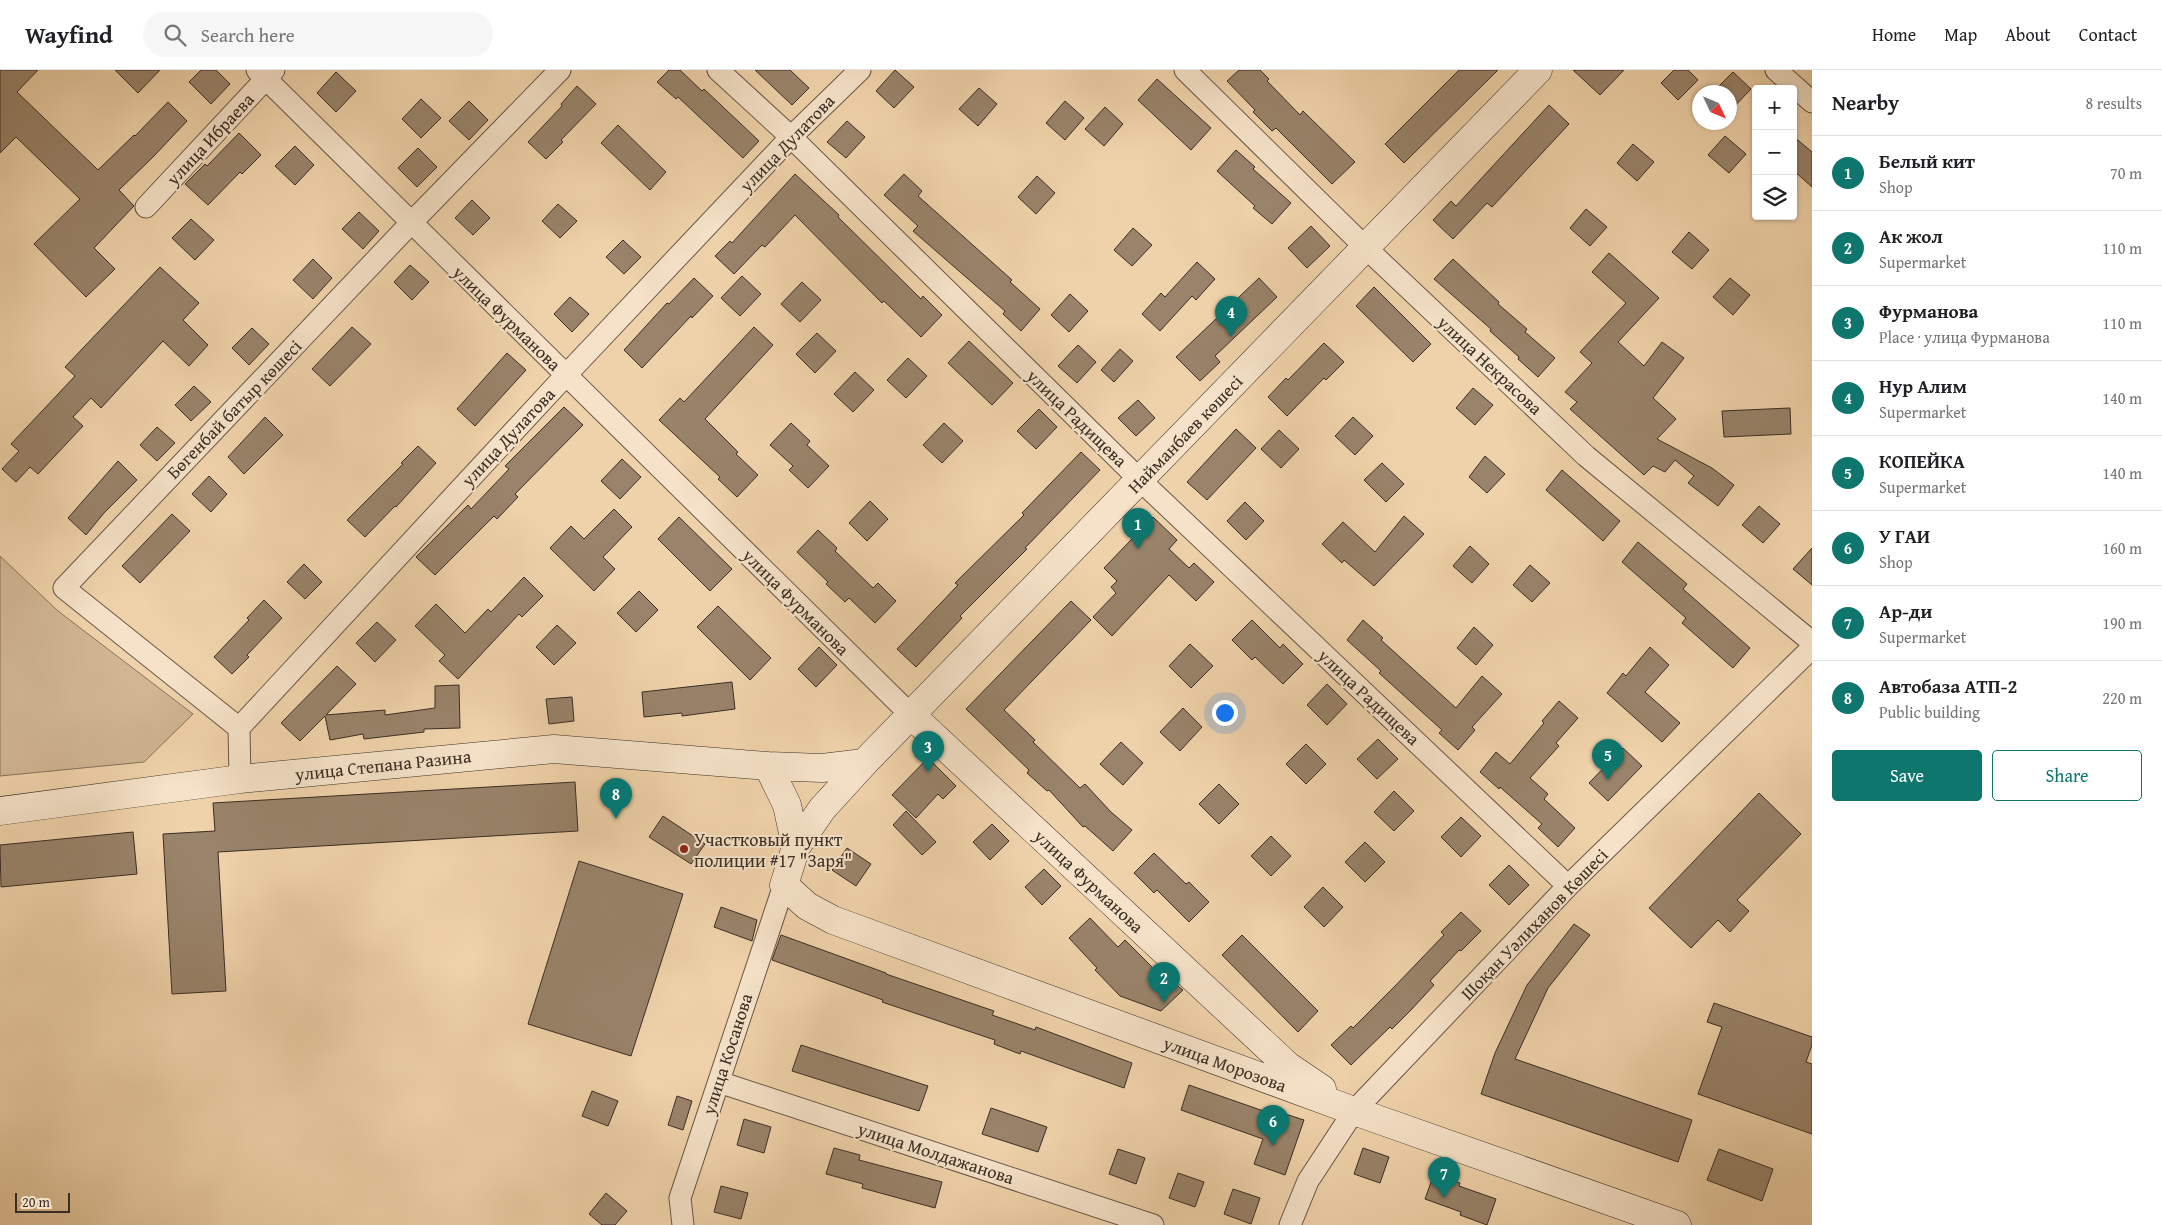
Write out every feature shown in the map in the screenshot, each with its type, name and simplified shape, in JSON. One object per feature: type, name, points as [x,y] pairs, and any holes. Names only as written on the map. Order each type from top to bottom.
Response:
[{"type":"main road","name":"Найманбаев көшесі","points":[[796,846],[822,809],[864,763],[1538,70]]},
{"type":"main road","name":"улица Фурманова","points":[[911,715],[1288,1066],[1354,1111]]},
{"type":"main road","name":"улица Степана Разина","points":[[0,811],[240,779],[554,749],[768,766],[822,768],[864,763]]},
{"type":"main road","points":[[768,766],[787,805],[796,846],[784,885]]},
{"type":"main road","name":"улица Морозова","points":[[784,885],[807,906],[833,920],[1354,1111],[1677,1225]]},
{"type":"street","name":"Бөгенбай батыр көшесі","points":[[239,728],[64,588],[410,223],[560,70]]},
{"type":"street","name":"улица Радищева","points":[[718,70],[791,137],[1140,480],[1568,886]]},
{"type":"street","name":"улица Дулатова","points":[[239,728],[566,375],[791,137],[860,70]]},
{"type":"street","name":"улица Некрасова","points":[[1185,70],[1366,248],[1586,456],[1812,642]]},
{"type":"street","points":[[1776,70],[1812,102]]},
{"type":"street","name":"улица Фурманова","points":[[266,73],[410,223],[911,715]]},
{"type":"street","name":"улица Ибраева","points":[[146,207],[266,73]]},
{"type":"street","name":"Шоқан Уәлиханов Көшесі","points":[[1290,1225],[1308,1182],[1354,1111],[1568,886],[1812,648]]},
{"type":"street","points":[[239,728],[240,779]]},
{"type":"street","name":"улица Косанова","points":[[683,1225],[680,1198],[784,885]]},
{"type":"street","name":"улица Молдажанова","points":[[719,1082],[1153,1225]]},
{"type":"shaded area","points":[[0,556],[58,611],[193,714],[144,762],[0,776]]},
{"type":"building","points":[[0,70],[38,70],[17,92],[98,170],[168,102],[187,121],[119,190],[134,206],[94,248],[115,269],[86,297],[34,244],[80,199],[16,137],[0,153]]},
{"type":"building","points":[[115,70],[160,70],[138,93]]},
{"type":"building","points":[[201,70],[216,70],[230,84],[211,104],[189,82]]},
{"type":"building","points":[[669,70],[680,70],[702,91],[704,89],[759,141],[743,158],[678,97],[676,99],[657,82]]},
{"type":"building","points":[[755,70],[790,70],[809,88],[792,105]]},
{"type":"building","points":[[895,70],[914,87],[894,108],[876,91]]},
{"type":"building","points":[[1239,70],[1260,70],[1269,79],[1267,81],[1300,115],[1303,111],[1355,162],[1332,184],[1276,128],[1272,131],[1227,81]]},
{"type":"building","points":[[1459,70],[1498,70],[1404,163],[1385,144]]},
{"type":"building","points":[[1573,70],[1624,70],[1600,95]]},
{"type":"building","points":[[1674,70],[1688,70],[1698,80],[1678,100],[1661,83]]},
{"type":"building","points":[[336,72],[356,91],[336,112],[317,93]]},
{"type":"building","points":[[1733,72],[1751,89],[1737,104],[1737,85],[1720,85]]},
{"type":"building","points":[[1157,79],[1211,128],[1191,150],[1138,100]]},
{"type":"building","points":[[577,86],[596,104],[561,140],[563,142],[546,159],[528,142],[562,106],[561,104]]},
{"type":"building","points":[[979,88],[997,104],[978,126],[959,109]]},
{"type":"building","points":[[421,99],[441,118],[421,138],[402,119]]},
{"type":"building","points":[[469,101],[488,120],[469,140],[449,121]]},
{"type":"building","points":[[1065,101],[1084,118],[1065,140],[1046,123]]},
{"type":"building","points":[[1549,105],[1569,124],[1492,207],[1487,203],[1453,239],[1433,220],[1451,201],[1456,206]]},
{"type":"building","points":[[1105,107],[1123,124],[1104,146],[1085,129]]},
{"type":"building","points":[[847,121],[865,137],[846,158],[827,142]]},
{"type":"building","points":[[618,125],[666,172],[650,190],[601,143]]},
{"type":"building","points":[[239,133],[261,155],[242,174],[240,172],[208,205],[185,184],[205,164],[207,166]]},
{"type":"building","points":[[1725,136],[1746,154],[1729,173],[1708,155]]},
{"type":"building","points":[[1797,139],[1812,152],[1812,187],[1797,174]]},
{"type":"building","points":[[1633,144],[1654,162],[1637,181],[1617,163]]},
{"type":"building","points":[[295,146],[314,165],[295,185],[275,166]]},
{"type":"building","points":[[418,148],[437,167],[417,187],[398,168]]},
{"type":"building","points":[[1236,150],[1255,167],[1253,169],[1291,203],[1272,224],[1253,208],[1255,206],[1217,171]]},
{"type":"building","points":[[795,174],[839,215],[838,217],[921,299],[923,296],[942,315],[921,337],[884,301],[882,303],[795,215],[765,247],[762,245],[734,274],[715,256],[730,241],[732,243]]},
{"type":"building","points":[[904,174],[922,191],[918,196],[1012,280],[1010,282],[1040,309],[1021,331],[1003,314],[1005,311],[913,231],[918,226],[884,195]]},
{"type":"building","points":[[1037,176],[1055,193],[1036,214],[1018,197]]},
{"type":"building","points":[[472,200],[490,218],[473,235],[455,218]]},
{"type":"building","points":[[558,204],[577,221],[560,238],[542,221]]},
{"type":"building","points":[[1586,209],[1607,227],[1590,246],[1570,228]]},
{"type":"building","points":[[359,212],[379,231],[363,249],[342,229]]},
{"type":"building","points":[[191,219],[214,240],[195,260],[172,238]]},
{"type":"building","points":[[1311,226],[1330,246],[1307,268],[1288,248]]},
{"type":"building","points":[[1133,228],[1152,245],[1132,266],[1114,250]]},
{"type":"building","points":[[1689,232],[1709,250],[1692,269],[1672,252]]},
{"type":"building","points":[[623,240],[641,257],[624,274],[606,257]]},
{"type":"building","points":[[1609,253],[1659,298],[1618,342],[1644,366],[1662,342],[1684,358],[1653,398],[1676,419],[1657,439],[1712,468],[1734,485],[1718,506],[1688,483],[1694,476],[1675,460],[1665,472],[1653,466],[1644,475],[1570,409],[1577,402],[1565,392],[1592,363],[1580,352],[1626,303],[1592,272]]},
{"type":"building","points":[[313,259],[332,278],[313,299],[293,280]]},
{"type":"building","points":[[1453,259],[1499,302],[1498,304],[1527,329],[1525,332],[1555,358],[1538,377],[1490,331],[1491,329],[1434,279]]},
{"type":"building","points":[[1197,262],[1215,279],[1196,300],[1192,296],[1160,331],[1142,314],[1161,293],[1165,297]]},
{"type":"building","points":[[410,265],[429,282],[412,300],[394,282]]},
{"type":"building","points":[[160,267],[199,303],[183,320],[208,345],[189,366],[163,341],[101,408],[91,398],[73,417],[83,426],[38,474],[30,467],[16,482],[2,469],[19,451],[11,444],[75,376],[65,367]]},
{"type":"building","points":[[742,276],[761,294],[740,316],[721,298]]},
{"type":"building","points":[[694,278],[713,296],[692,318],[691,316],[642,368],[624,350],[667,303],[669,304]]},
{"type":"building","points":[[1259,278],[1277,297],[1215,356],[1220,362],[1200,381],[1176,357]]},
{"type":"building","points":[[1730,278],[1750,295],[1733,315],[1713,297]]},
{"type":"building","points":[[802,282],[821,300],[800,322],[781,304]]},
{"type":"building","points":[[1374,287],[1431,344],[1413,362],[1356,306]]},
{"type":"building","points":[[1070,294],[1088,311],[1069,332],[1051,315]]},
{"type":"building","points":[[570,297],[589,314],[572,332],[554,314]]},
{"type":"building","points":[[352,327],[371,344],[330,386],[312,369]]},
{"type":"building","points":[[754,327],[773,345],[705,419],[738,452],[736,454],[758,475],[737,497],[718,479],[720,477],[659,420],[680,398],[684,402]]},
{"type":"building","points":[[252,328],[269,344],[249,365],[232,348]]},
{"type":"building","points":[[817,333],[836,351],[815,373],[796,354]]},
{"type":"building","points":[[969,341],[1013,383],[992,405],[948,363]]},
{"type":"building","points":[[1324,343],[1344,362],[1326,380],[1324,378],[1287,416],[1268,397],[1286,378],[1288,380]]},
{"type":"building","points":[[1078,345],[1096,362],[1077,383],[1058,366]]},
{"type":"building","points":[[1120,349],[1133,361],[1114,382],[1101,370]]},
{"type":"building","points":[[507,353],[526,370],[475,426],[457,409]]},
{"type":"building","points":[[908,358],[927,376],[906,398],[887,380]]},
{"type":"building","points":[[855,372],[874,390],[853,412],[834,394]]},
{"type":"building","points":[[194,386],[211,402],[191,421],[175,405]]},
{"type":"building","points":[[1473,388],[1493,405],[1475,425],[1456,408]]},
{"type":"building","points":[[1138,400],[1155,418],[1136,436],[1118,418]]},
{"type":"building","points":[[564,407],[583,425],[515,494],[518,497],[497,519],[494,516],[435,575],[416,557],[468,505],[471,509],[509,469],[505,466]]},
{"type":"building","points":[[1790,408],[1791,434],[1724,437],[1722,411]]},
{"type":"building","points":[[1039,409],[1057,427],[1036,449],[1017,431]]},
{"type":"building","points":[[265,417],[283,435],[244,474],[228,457]]},
{"type":"building","points":[[1353,417],[1373,436],[1355,455],[1335,436]]},
{"type":"building","points":[[791,423],[810,441],[807,445],[829,466],[808,488],[789,470],[793,466],[770,445]]},
{"type":"building","points":[[944,423],[963,441],[942,463],[923,445]]},
{"type":"building","points":[[157,427],[175,443],[157,461],[140,445]]},
{"type":"building","points":[[1236,429],[1256,448],[1207,500],[1187,482]]},
{"type":"building","points":[[1279,430],[1299,449],[1281,468],[1261,449]]},
{"type":"building","points":[[418,446],[436,463],[396,507],[365,537],[347,520],[403,464],[401,463]]},
{"type":"building","points":[[1081,452],[1100,470],[1025,548],[1027,549],[960,616],[962,618],[916,667],[897,649],[958,585],[955,583],[1024,515],[1022,513]]},
{"type":"building","points":[[1485,456],[1505,474],[1487,493],[1469,477]]},
{"type":"building","points":[[622,459],[641,477],[620,499],[601,481]]},
{"type":"building","points":[[118,461],[137,480],[104,513],[86,535],[68,518]]},
{"type":"building","points":[[1382,463],[1404,484],[1386,502],[1364,480]]},
{"type":"building","points":[[1562,470],[1620,521],[1603,541],[1546,490]]},
{"type":"building","points":[[209,476],[227,494],[211,512],[192,494]]},
{"type":"building","points":[[870,501],[888,519],[867,541],[849,523]]},
{"type":"building","points":[[1245,502],[1264,521],[1246,540],[1227,521]]},
{"type":"building","points":[[1759,506],[1780,524],[1763,543],[1742,525]]},
{"type":"building","points":[[614,509],[632,527],[603,557],[615,569],[594,591],[550,548],[571,526],[584,539]]},
{"type":"building","points":[[172,514],[190,531],[140,583],[122,566]]},
{"type":"building","points":[[1404,516],[1424,534],[1374,586],[1344,560],[1342,563],[1322,544],[1343,522],[1375,552]]},
{"type":"building","points":[[679,517],[732,569],[710,591],[658,539]]},
{"type":"building","points":[[1153,517],[1177,540],[1169,549],[1189,568],[1194,563],[1214,582],[1196,601],[1169,575],[1112,636],[1093,617],[1116,593],[1111,587],[1117,581],[1104,568]]},
{"type":"building","points":[[818,530],[837,548],[835,551],[873,588],[878,583],[896,601],[875,623],[849,598],[845,602],[826,584],[828,582],[797,552]]},
{"type":"building","points":[[1638,542],[1687,584],[1683,589],[1750,648],[1733,668],[1682,623],[1686,618],[1622,562]]},
{"type":"building","points":[[1470,546],[1489,564],[1472,583],[1453,566]]},
{"type":"building","points":[[1812,548],[1812,585],[1793,569]]},
{"type":"building","points":[[304,564],[322,582],[305,599],[287,582]]},
{"type":"building","points":[[1530,565],[1550,583],[1532,602],[1513,585]]},
{"type":"building","points":[[524,577],[543,596],[522,617],[519,614],[458,679],[439,661],[445,655],[415,626],[436,604],[465,633],[488,609],[491,612]]},
{"type":"building","points":[[639,591],[658,610],[636,632],[617,613]]},
{"type":"building","points":[[264,600],[282,618],[232,674],[214,657],[249,620],[247,618]]},
{"type":"building","points":[[1071,601],[1091,620],[1004,710],[1035,740],[1033,742],[1080,788],[1085,784],[1111,812],[1132,830],[1113,851],[1085,826],[1083,827],[1049,790],[1047,791],[1027,773],[1029,770],[966,709]]},
{"type":"building","points":[[718,606],[771,658],[750,680],[697,627]]},
{"type":"building","points":[[1252,620],[1280,648],[1283,644],[1303,664],[1283,684],[1255,657],[1252,660],[1232,640]]},
{"type":"building","points":[[1363,620],[1383,638],[1381,640],[1456,708],[1482,676],[1502,694],[1472,727],[1475,730],[1458,750],[1439,733],[1442,730],[1379,673],[1381,671],[1347,640]]},
{"type":"building","points":[[377,622],[396,640],[375,662],[356,643]]},
{"type":"building","points":[[557,625],[576,643],[554,665],[536,647]]},
{"type":"building","points":[[1474,627],[1493,645],[1476,665],[1457,648]]},
{"type":"building","points":[[1190,644],[1213,666],[1191,688],[1169,666]]},
{"type":"building","points":[[819,647],[837,665],[816,687],[798,669]]},
{"type":"building","points":[[1650,647],[1669,665],[1645,692],[1680,723],[1662,742],[1607,693],[1623,673],[1626,676]]},
{"type":"building","points":[[337,666],[356,684],[326,715],[385,710],[385,715],[435,708],[435,686],[459,685],[460,728],[424,729],[424,732],[364,739],[363,734],[330,740],[325,716],[300,741],[281,723]]},
{"type":"building","points":[[732,682],[735,709],[682,716],[682,713],[644,717],[642,692]]},
{"type":"building","points":[[1327,684],[1347,704],[1327,725],[1307,705]]},
{"type":"building","points":[[572,697],[574,721],[549,724],[546,699]]},
{"type":"building","points":[[1559,701],[1578,718],[1556,743],[1559,746],[1530,778],[1548,794],[1544,799],[1575,828],[1558,847],[1538,828],[1542,824],[1480,772],[1496,752],[1510,764],[1544,723],[1542,721]]},
{"type":"building","points":[[1183,708],[1202,727],[1180,751],[1160,732]]},
{"type":"building","points":[[1378,739],[1398,759],[1377,779],[1357,759]]},
{"type":"building","points":[[1121,742],[1143,763],[1123,785],[1100,764]]},
{"type":"building","points":[[1306,744],[1326,764],[1306,784],[1286,764]]},
{"type":"building","points":[[1623,748],[1642,766],[1608,801],[1589,783]]},
{"type":"building","points":[[928,758],[956,786],[943,799],[938,794],[916,818],[892,795]]},
{"type":"building","points":[[575,782],[578,831],[218,852],[226,991],[172,994],[163,834],[215,831],[213,803]]},
{"type":"building","points":[[1219,784],[1239,804],[1219,824],[1199,804]]},
{"type":"building","points":[[1394,791],[1414,811],[1394,831],[1374,812]]},
{"type":"building","points":[[1759,793],[1801,834],[1737,900],[1749,911],[1730,932],[1718,920],[1691,948],[1649,908]]},
{"type":"building","points":[[906,811],[936,842],[922,855],[893,825]]},
{"type":"building","points":[[663,816],[705,844],[691,864],[649,837]]},
{"type":"building","points":[[1461,817],[1481,836],[1461,857],[1441,837]]},
{"type":"building","points":[[992,824],[1009,841],[990,860],[973,842]]},
{"type":"building","points":[[133,832],[137,874],[1,887],[0,845]]},
{"type":"building","points":[[1271,836],[1291,856],[1271,876],[1251,856]]},
{"type":"building","points":[[1365,842],[1385,862],[1365,882],[1345,862]]},
{"type":"building","points":[[847,848],[871,864],[856,886],[832,870]]},
{"type":"building","points":[[1154,853],[1186,884],[1189,882],[1209,902],[1189,922],[1157,890],[1154,893],[1134,873]]},
{"type":"building","points":[[579,861],[683,894],[631,1056],[528,1024]]},
{"type":"building","points":[[1509,865],[1529,885],[1509,905],[1489,885]]},
{"type":"building","points":[[1044,869],[1061,886],[1042,905],[1025,887]]},
{"type":"building","points":[[1323,887],[1343,907],[1324,927],[1304,907]]},
{"type":"building","points":[[721,907],[757,920],[752,941],[714,927]]},
{"type":"building","points":[[1461,912],[1481,931],[1461,951],[1459,950],[1430,981],[1434,985],[1412,1009],[1392,1029],[1390,1027],[1351,1065],[1331,1045],[1351,1026],[1353,1028],[1395,986],[1444,935],[1441,932]]},
{"type":"building","points":[[1090,918],[1118,947],[1125,940],[1166,981],[1168,979],[1183,990],[1161,1011],[1120,996],[1095,970],[1097,968],[1069,938]]},
{"type":"building","points":[[1574,924],[1590,935],[1548,988],[1515,1059],[1692,1120],[1678,1162],[1481,1094],[1495,1053],[1527,985]]},
{"type":"building","points":[[781,935],[994,1011],[992,1015],[1035,1030],[1036,1027],[1132,1063],[1124,1088],[1021,1051],[1020,1054],[994,1044],[995,1040],[882,1002],[883,1000],[772,960]]},
{"type":"building","points":[[1242,935],[1318,1011],[1298,1032],[1222,955]]},
{"type":"building","points":[[1714,1003],[1812,1037],[1812,1045],[1806,1062],[1812,1064],[1812,1134],[1698,1094],[1722,1027],[1707,1022]]},
{"type":"building","points":[[801,1045],[928,1086],[919,1111],[792,1071]]},
{"type":"building","points":[[1189,1085],[1272,1114],[1273,1110],[1304,1120],[1285,1175],[1254,1164],[1263,1139],[1181,1110]]},
{"type":"building","points":[[592,1091],[618,1101],[608,1126],[582,1116]]},
{"type":"building","points":[[677,1096],[692,1101],[683,1130],[668,1125]]},
{"type":"building","points":[[991,1108],[1047,1127],[1038,1152],[982,1134]]},
{"type":"building","points":[[744,1119],[771,1127],[764,1153],[737,1145]]},
{"type":"building","points":[[834,1148],[860,1155],[859,1160],[942,1182],[935,1208],[862,1188],[863,1184],[826,1174]]},
{"type":"building","points":[[1363,1148],[1389,1157],[1380,1183],[1354,1174]]},
{"type":"building","points":[[1118,1149],[1145,1158],[1136,1184],[1109,1174]]},
{"type":"building","points":[[1719,1149],[1773,1169],[1762,1201],[1707,1180]]},
{"type":"building","points":[[1178,1173],[1204,1182],[1195,1207],[1169,1198]]},
{"type":"building","points":[[1434,1174],[1460,1183],[1459,1186],[1496,1199],[1487,1225],[1460,1215],[1461,1212],[1425,1199]]},
{"type":"building","points":[[721,1186],[748,1193],[741,1219],[714,1212]]},
{"type":"building","points":[[1233,1189],[1260,1198],[1251,1224],[1224,1214]]},
{"type":"building","points":[[606,1193],[627,1211],[615,1225],[602,1225],[589,1214]]},
{"type":"place","name":"Нур Алим","points":[[1231,337]]},
{"type":"place","name":"Белый кит","points":[[1138,549]]},
{"type":"place","name":"Фурманова","points":[[928,772]]},
{"type":"place","name":"КОПЕЙКА","points":[[1608,780]]},
{"type":"place","name":"Автобаза АТП-2","points":[[616,819]]},
{"type":"place","name":"Участковый пункт полиции #17 \"Заря\"","points":[[684,849]]},
{"type":"place","name":"Ак жол","points":[[1164,1003]]},
{"type":"place","name":"У ГАИ","points":[[1273,1146]]},
{"type":"place","name":"Ар-ди","points":[[1444,1198]]}]
